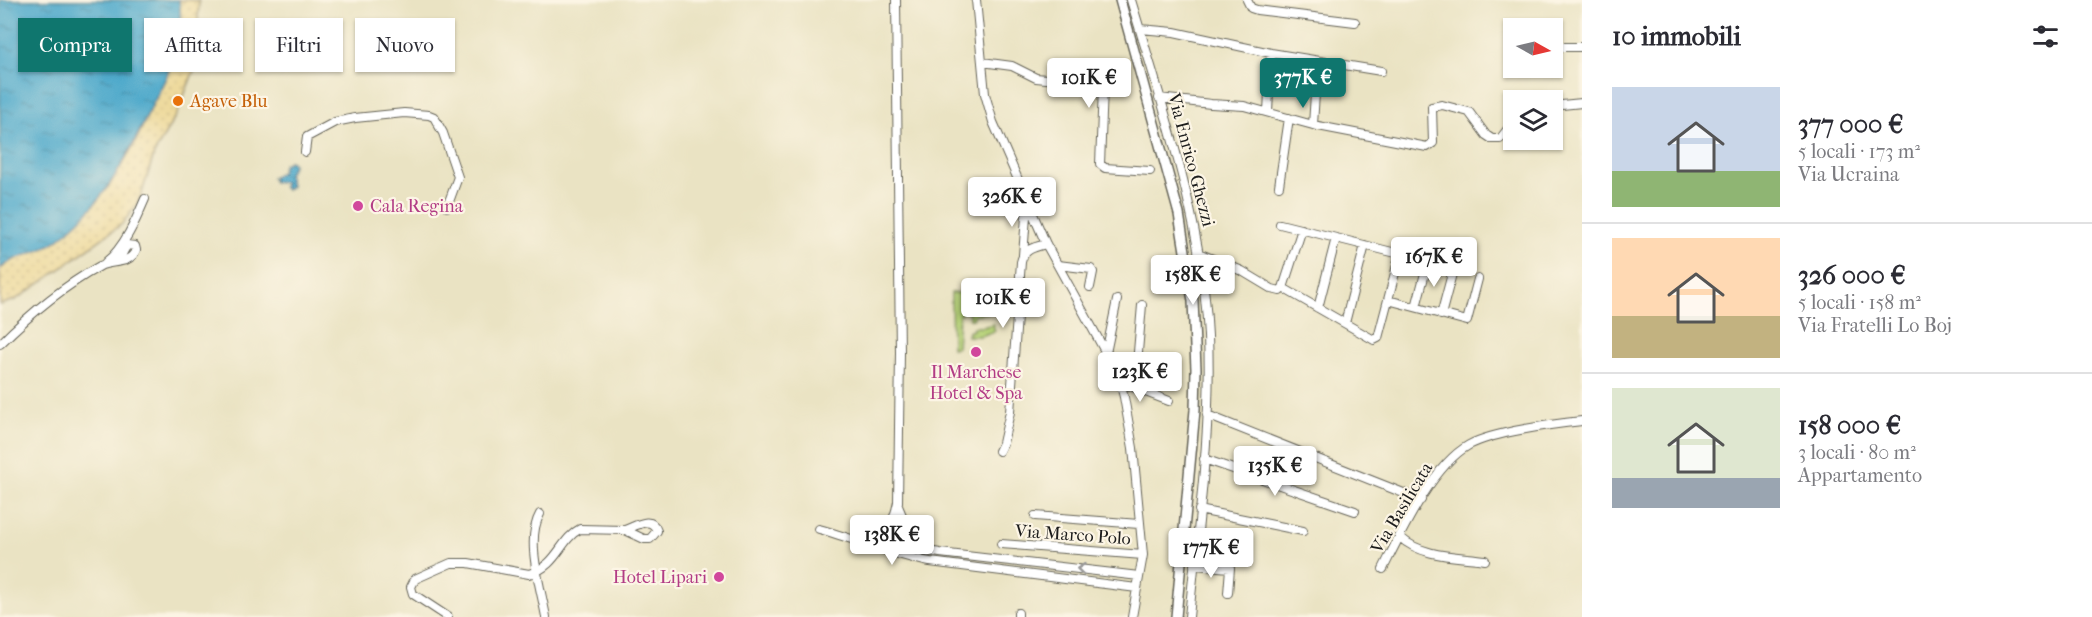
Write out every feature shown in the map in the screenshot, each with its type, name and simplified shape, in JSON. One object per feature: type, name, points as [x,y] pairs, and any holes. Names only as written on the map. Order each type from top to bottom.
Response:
[{"type":"main road","points":[[1120,0],[1179,213],[1193,301],[1195,410],[1176,617]]},
{"type":"street","points":[[865,540],[886,531],[895,517],[898,502],[900,353],[896,0]]},
{"type":"street","name":"Via Marco Polo","points":[[976,0],[988,107],[1046,244],[1120,382],[1128,413],[1143,555],[1132,617]]},
{"type":"street","name":"Via Enrico Ghezzi","points":[[1131,0],[1182,179],[1198,253],[1208,335],[1207,416],[1189,617]]},
{"type":"street","points":[[1247,0],[1251,8],[1257,10],[1355,22]]},
{"type":"street","points":[[1140,29],[1174,32],[1317,62],[1381,71]]},
{"type":"street","points":[[1563,47],[1582,47]]},
{"type":"street","points":[[1268,112],[1271,53]]},
{"type":"street","points":[[982,62],[1011,66],[1036,78],[1098,84],[1103,88],[1100,164],[1105,168],[1150,171]]},
{"type":"street","points":[[1313,125],[1317,62]]},
{"type":"street","points":[[1159,98],[1244,106],[1313,125],[1427,147],[1433,143],[1432,107],[1442,105],[1469,112],[1492,140],[1500,139],[1503,135]]},
{"type":"street","points":[[1563,105],[1582,103]]},
{"type":"street","points":[[305,152],[307,137],[319,133],[335,122],[404,113],[429,115],[434,117],[443,133],[458,177],[447,207]]},
{"type":"street","points":[[1279,186],[1289,118]]},
{"type":"street","points":[[0,344],[49,298],[114,255],[138,216],[145,199]]},
{"type":"street","points":[[999,451],[1010,411],[1019,273],[1023,255],[1027,203]]},
{"type":"street","points":[[1280,224],[1400,254],[1378,338],[1374,340],[1283,288]]},
{"type":"street","points":[[1198,253],[1242,271],[1272,290],[1280,291],[1283,288],[1302,229]]},
{"type":"street","points":[[1318,308],[1336,238]]},
{"type":"street","points":[[1023,255],[1029,249],[1046,244]]},
{"type":"street","points":[[1345,323],[1365,245]]},
{"type":"street","points":[[102,265],[118,261]]},
{"type":"street","points":[[1416,307],[1428,262]]},
{"type":"street","points":[[1058,264],[1091,269],[1093,272],[1090,287]]},
{"type":"street","points":[[1441,315],[1453,270]]},
{"type":"street","points":[[1388,300],[1467,321],[1478,279]]},
{"type":"street","points":[[1106,353],[1117,300]]},
{"type":"street","points":[[1135,387],[1142,304]]},
{"type":"street","points":[[1120,382],[1169,401]]},
{"type":"street","points":[[1207,416],[1421,500]]},
{"type":"street","name":"Via Basilicata","points":[[1383,569],[1421,500],[1447,462],[1470,444],[1493,436],[1582,421]]},
{"type":"street","points":[[1204,459],[1355,511]]},
{"type":"street","points":[[898,502],[902,519],[909,532],[928,552]]},
{"type":"street","points":[[1199,510],[1303,531]]},
{"type":"street","points":[[540,514],[533,533],[546,617]]},
{"type":"street","name":"Via Marco Polo","points":[[1035,516],[1139,524]]},
{"type":"street","points":[[448,617],[413,594],[411,587],[415,579],[444,565],[458,562],[521,574],[538,572],[547,566],[580,529],[625,530]]},
{"type":"street","points":[[819,529],[894,553],[939,563],[1137,588]]},
{"type":"street","points":[[886,531],[887,544],[894,553]]},
{"type":"street","points":[[894,553],[904,548],[909,532]]},
{"type":"street","points":[[1400,537],[1414,547],[1435,553],[1485,560]]},
{"type":"street","points":[[853,538],[928,552],[1139,576]]},
{"type":"street","name":"Via Marco Polo","points":[[1001,544],[1143,555]]},
{"type":"street","points":[[1194,565],[1230,568],[1228,593]]},
{"type":"green space","points":[[990,292],[992,313],[975,314],[973,319],[970,319],[968,312],[959,315],[957,347],[952,348],[951,293]]},
{"type":"green space","points":[[993,324],[995,331],[980,336],[967,336],[973,327]]},
{"type":"sand","points":[[179,0],[199,0],[198,18],[180,18]]},
{"type":"sand","points":[[167,72],[193,72],[177,113],[154,154],[142,193],[134,209],[122,224],[15,300],[0,305],[0,269],[8,262],[53,243],[109,186],[135,143]]},
{"type":"water","points":[[0,0],[179,0],[180,18],[144,18],[144,72],[168,72],[117,173],[82,219],[59,239],[42,249],[11,261],[0,269]]},
{"type":"water","points":[[289,161],[293,165],[288,174],[291,186],[286,190],[283,186],[285,182],[274,182],[272,178],[281,172],[284,164]]},
{"type":"place","name":"Agave Blu","points":[[178,101]]},
{"type":"place","name":"Cala Regina","points":[[358,206]]},
{"type":"place","name":"Il Marchese Hotel & Spa","points":[[976,352]]},
{"type":"place","name":"Hotel Lipari","points":[[719,577]]}]
